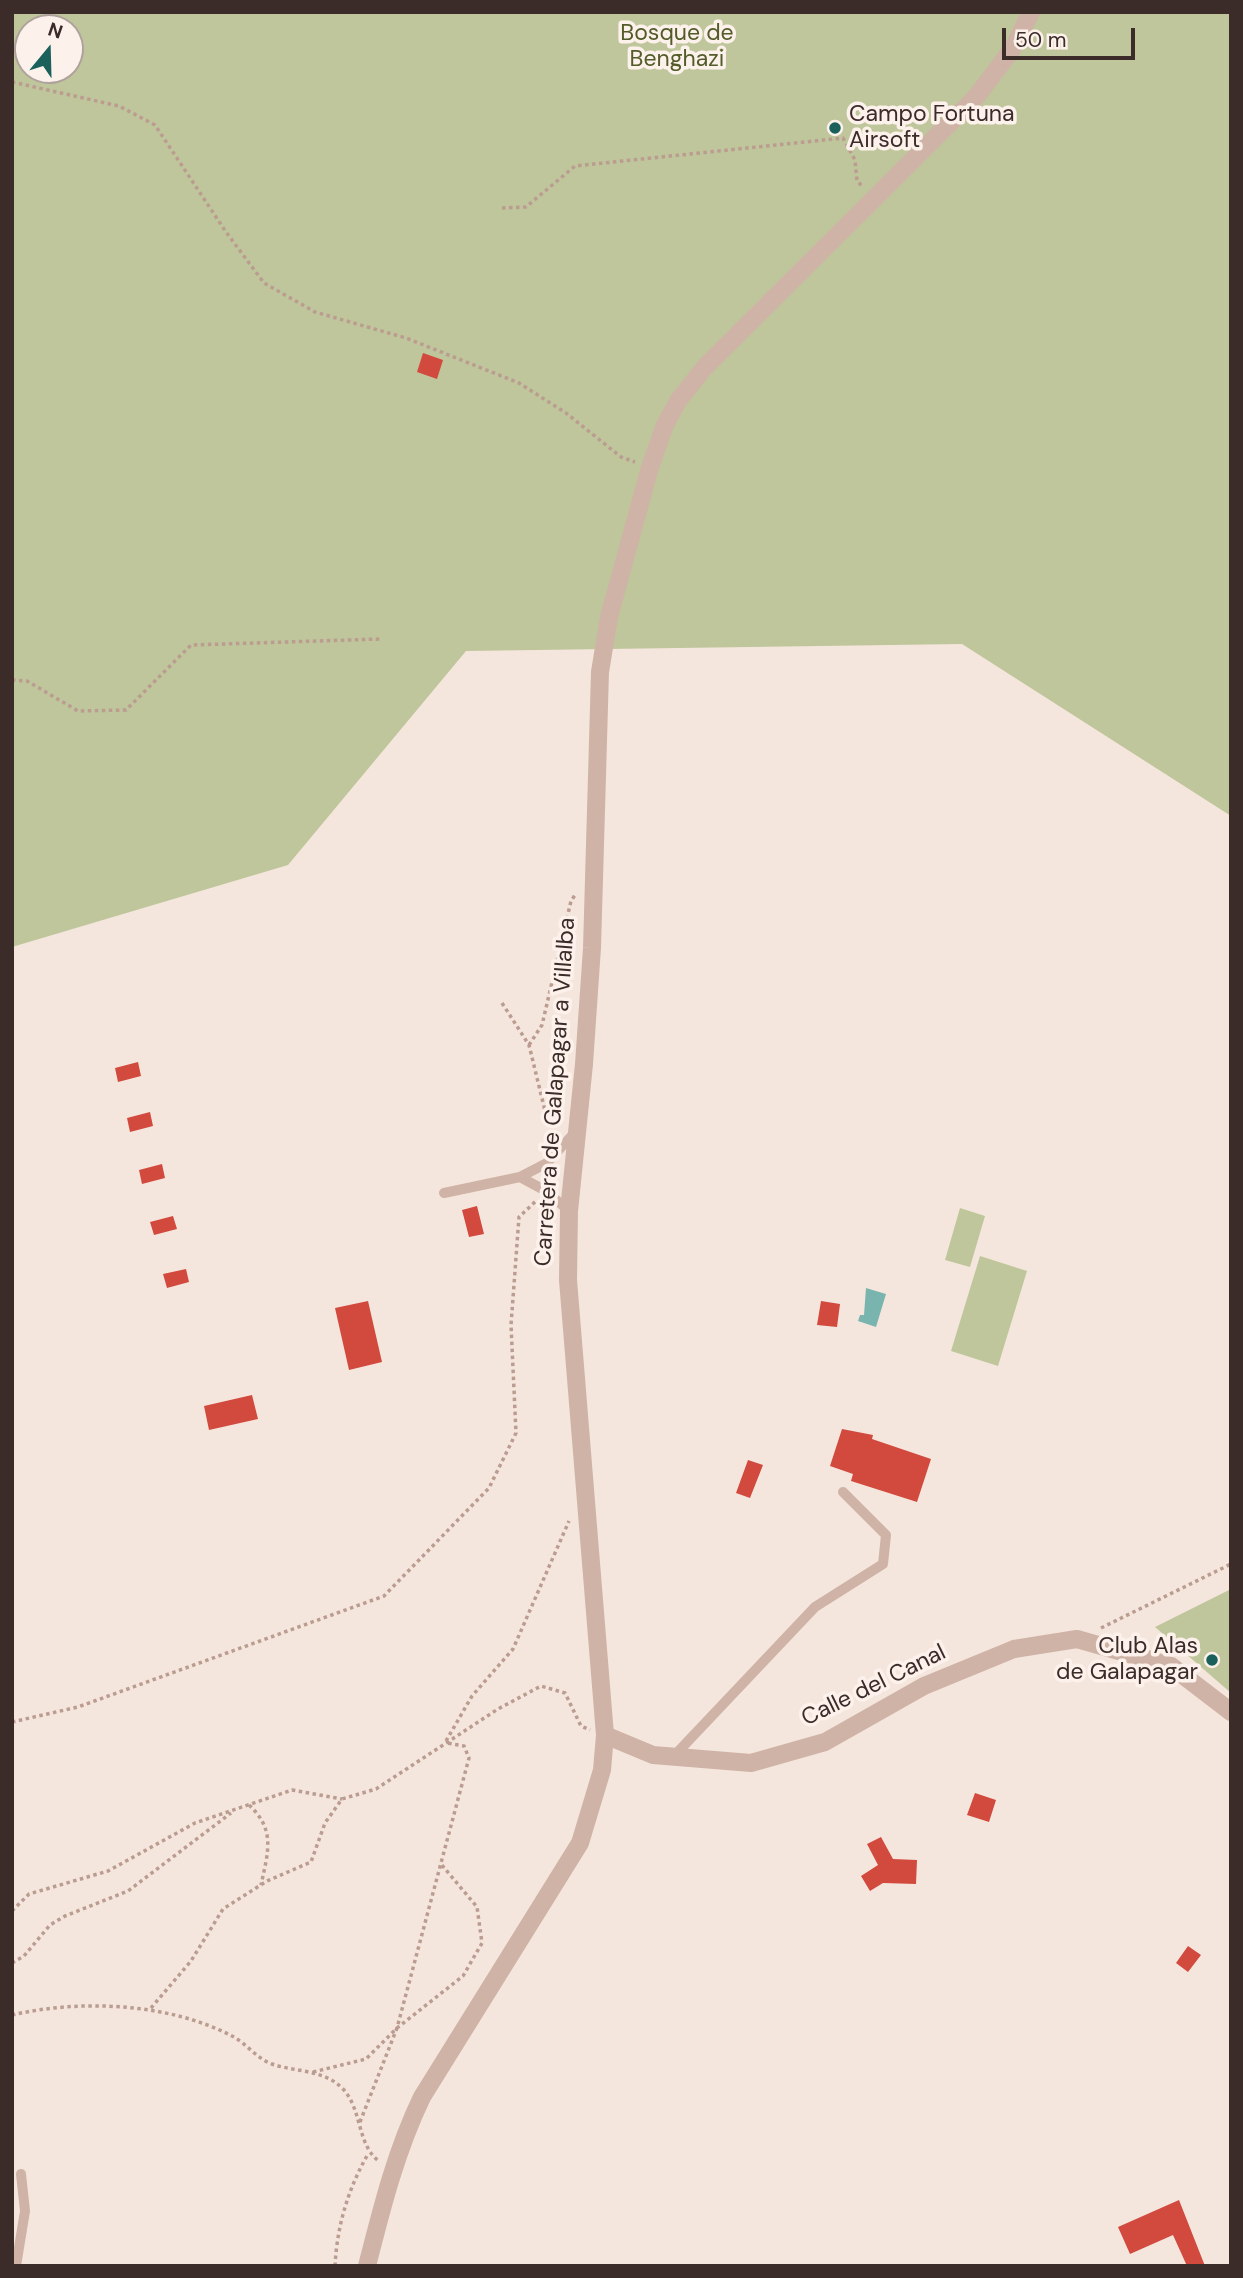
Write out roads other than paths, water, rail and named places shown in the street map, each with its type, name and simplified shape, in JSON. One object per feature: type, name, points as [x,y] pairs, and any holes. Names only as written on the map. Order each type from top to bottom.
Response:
[{"type":"street","name":"Carretera de Galapagar a Villalba","points":[[367,2266],[392,2171],[422,2097],[580,1843],[593,1809],[602,1770],[605,1735],[568,1280],[569,1211],[584,1064],[594,872],[600,672],[609,617],[650,467],[665,425],[678,401],[704,368],[976,97],[1013,48],[1031,12]]},
{"type":"street","name":"Calle del Canal","points":[[605,1735],[653,1755],[751,1763],[825,1742],[924,1686],[1014,1649],[1077,1639],[1171,1666],[1231,1712]]},
{"type":"lane","points":[[444,1193],[520,1177],[547,1163],[578,1129]]},
{"type":"lane","points":[[520,1177],[546,1191],[569,1211]]},
{"type":"lane","points":[[673,1757],[815,1607],[883,1564],[886,1535],[843,1492]]},
{"type":"lane","points":[[16,2266],[25,2211],[21,2174]]},
{"type":"water","points":[[866,1288],[886,1294],[876,1327],[858,1321],[860,1315],[864,1315]]},
{"type":"place","name":"Campo Fortuna Airsoft","points":[[835,128]]},
{"type":"place","name":"Club Alas de Galapagar","points":[[1212,1660]]},
{"type":"park label","name":"Bosque de Benghazi","points":[[677,47]]}]
